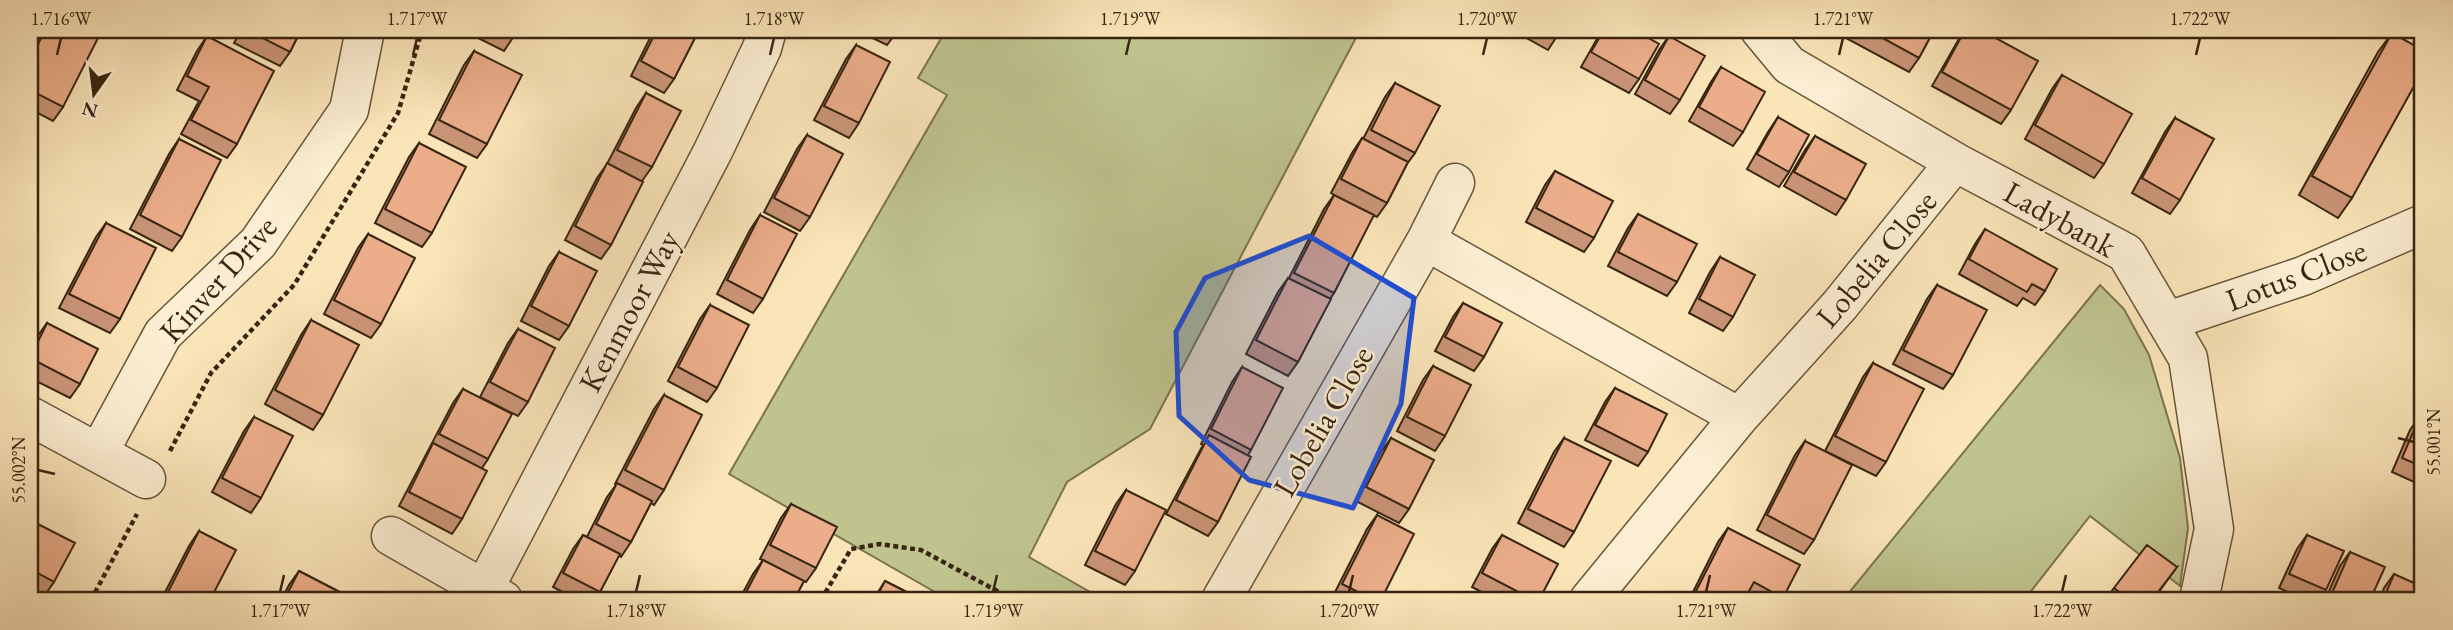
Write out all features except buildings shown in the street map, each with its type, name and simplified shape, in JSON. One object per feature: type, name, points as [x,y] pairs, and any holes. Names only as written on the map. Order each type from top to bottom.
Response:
[{"type":"street","name":"Kinver Drive","points":[[99,452],[163,334],[258,243],[349,110],[365,30]]},
{"type":"street","name":"Kenmoor Way","points":[[494,595],[713,151],[762,48],[767,30]]},
{"type":"street","name":"Ladybank","points":[[1760,30],[1789,65],[1955,162],[2126,253],[2188,358],[2214,529],[2199,600]]},
{"type":"street","name":"Lobelia Close","points":[[1589,600],[1739,416],[1840,305],[1955,162]]},
{"type":"street","name":"Lobelia Close","points":[[1221,600],[1426,241],[1455,183]]},
{"type":"street","name":"Lotus Close","points":[[2168,321],[2304,276],[2423,224]]},
{"type":"street","points":[[1426,241],[1739,416]]},
{"type":"street","points":[[30,416],[151,481]]},
{"type":"street","points":[[391,536],[494,595]]},
{"type":"path","points":[[91,600],[151,481],[211,373],[294,285],[398,113],[422,30]]},
{"type":"path","points":[[821,600],[851,549],[880,544],[921,550],[1014,600]]},
{"type":"highlighted area","points":[[1309,236],[1414,298],[1401,404],[1353,508],[1249,480],[1179,416],[1176,332],[1205,278]]},
{"type":"green space","points":[[946,30],[1360,30],[1150,429],[1067,482],[1029,557],[1104,600],[949,600],[729,474],[947,95],[918,78]]},
{"type":"green space","points":[[2100,285],[2124,309],[2149,355],[2180,458],[2188,528],[2180,586],[2090,516],[2024,600],[1843,600]]}]
